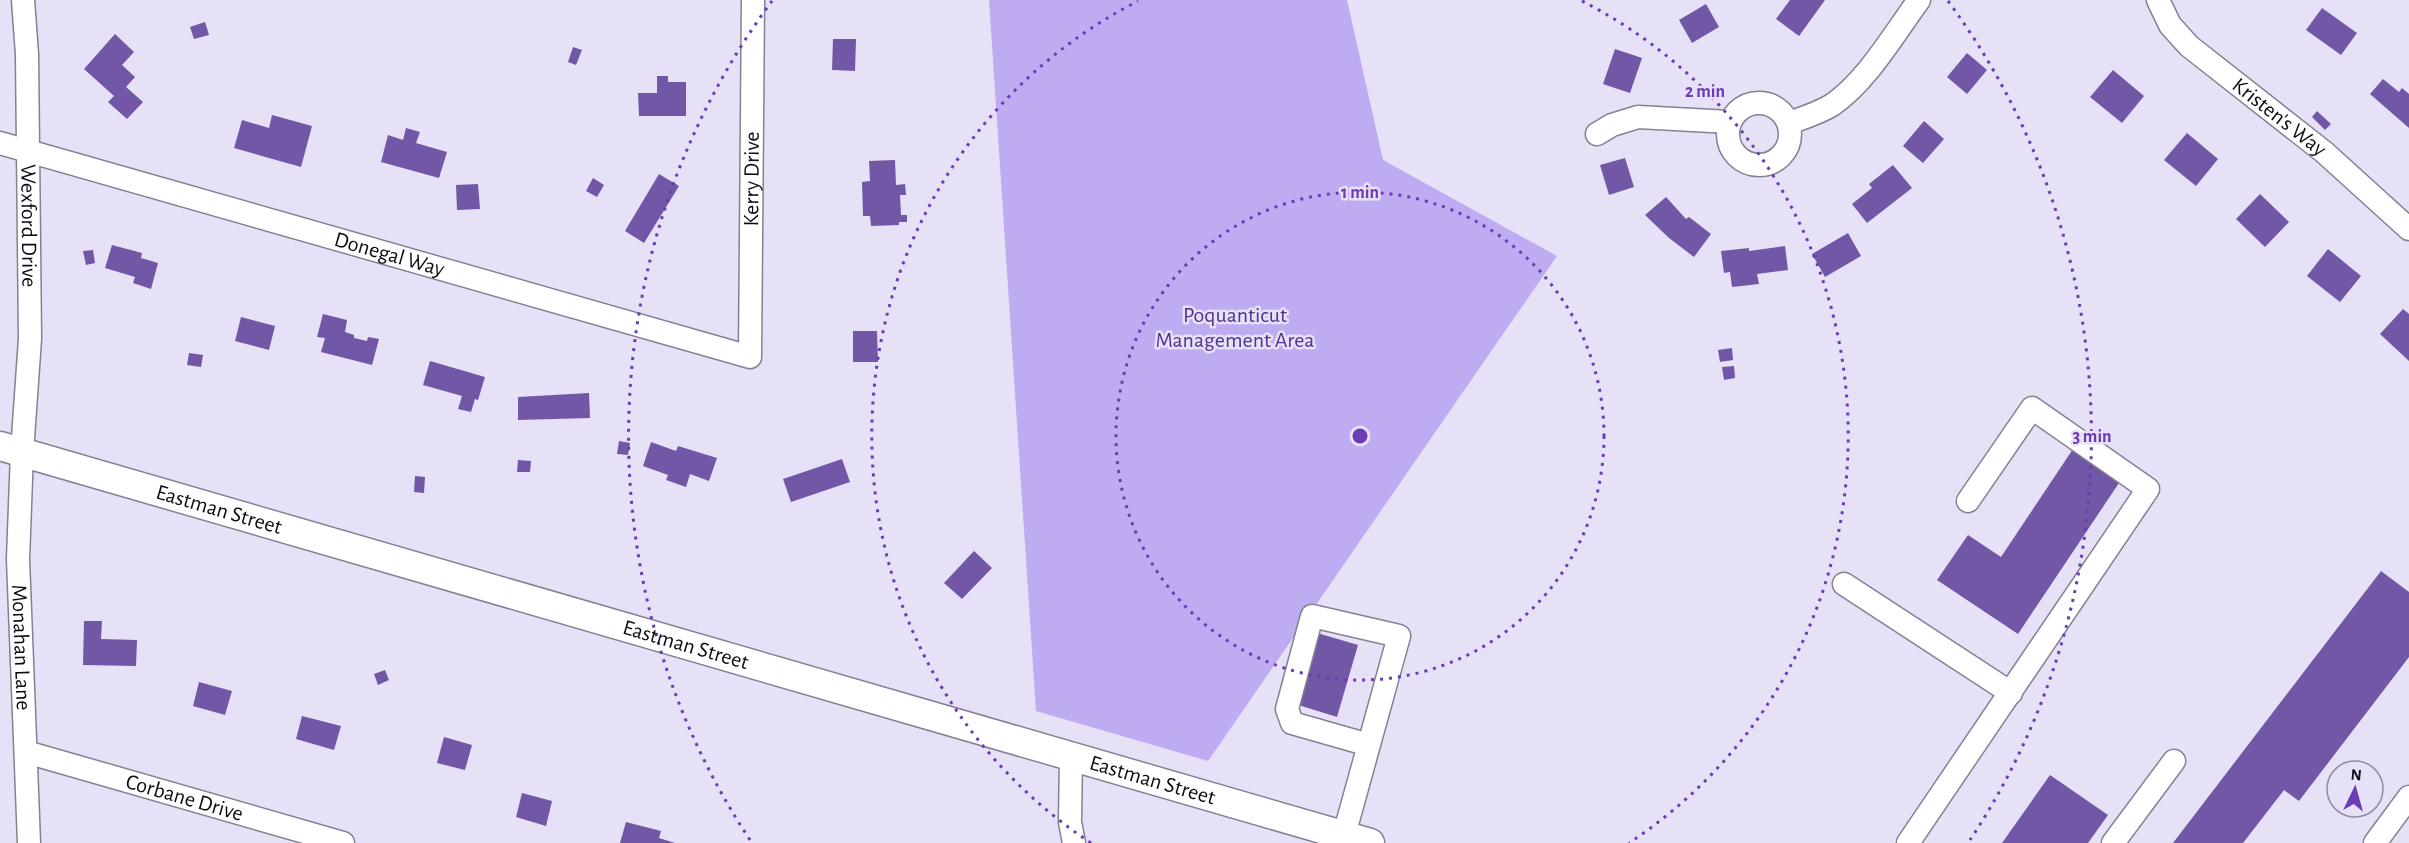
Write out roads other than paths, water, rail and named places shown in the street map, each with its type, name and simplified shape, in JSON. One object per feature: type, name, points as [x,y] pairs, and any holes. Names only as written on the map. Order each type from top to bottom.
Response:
[{"type":"main road","name":"Eastman Street","points":[[11,449],[1357,839]]},
{"type":"street","name":"Wexford Drive","points":[[11,449],[30,339],[27,54],[23,0]]},
{"type":"street","name":"Kerry Drive","points":[[750,357],[753,0]]},
{"type":"street","points":[[1789,123],[1830,106],[1850,90],[1919,0]]},
{"type":"street","name":"Kristen's Way","points":[[2158,0],[2170,25],[2189,46],[2324,152],[2409,229]]},
{"type":"street","points":[[1754,103],[1765,103],[1775,107],[1789,123],[1789,144],[1784,153],[1768,164],[1748,164],[1733,151],[1727,133],[1736,113],[1744,106],[1754,103]]},
{"type":"street","points":[[1597,134],[1611,125],[1638,117],[1730,122]]},
{"type":"street","name":"Donegal Way","points":[[0,143],[750,357]]},
{"type":"street","points":[[1908,843],[2148,489],[2032,408],[1968,501]]},
{"type":"street","name":"Monahan Lane","points":[[11,449],[18,559],[28,843]]},
{"type":"street","points":[[1844,584],[2011,693]]},
{"type":"street","points":[[1357,839],[1369,745],[1399,636],[1312,616],[1287,709],[1292,723],[1369,745]]},
{"type":"street","name":"Corbane Drive","points":[[26,752],[343,843]]},
{"type":"street","points":[[1071,755],[1070,822],[1074,843]]},
{"type":"street","points":[[2113,843],[2174,761]]},
{"type":"street","points":[[2375,843],[2409,797]]},
{"type":"park label","name":"Poquanticut Management Area","points":[[1235,328]]}]
